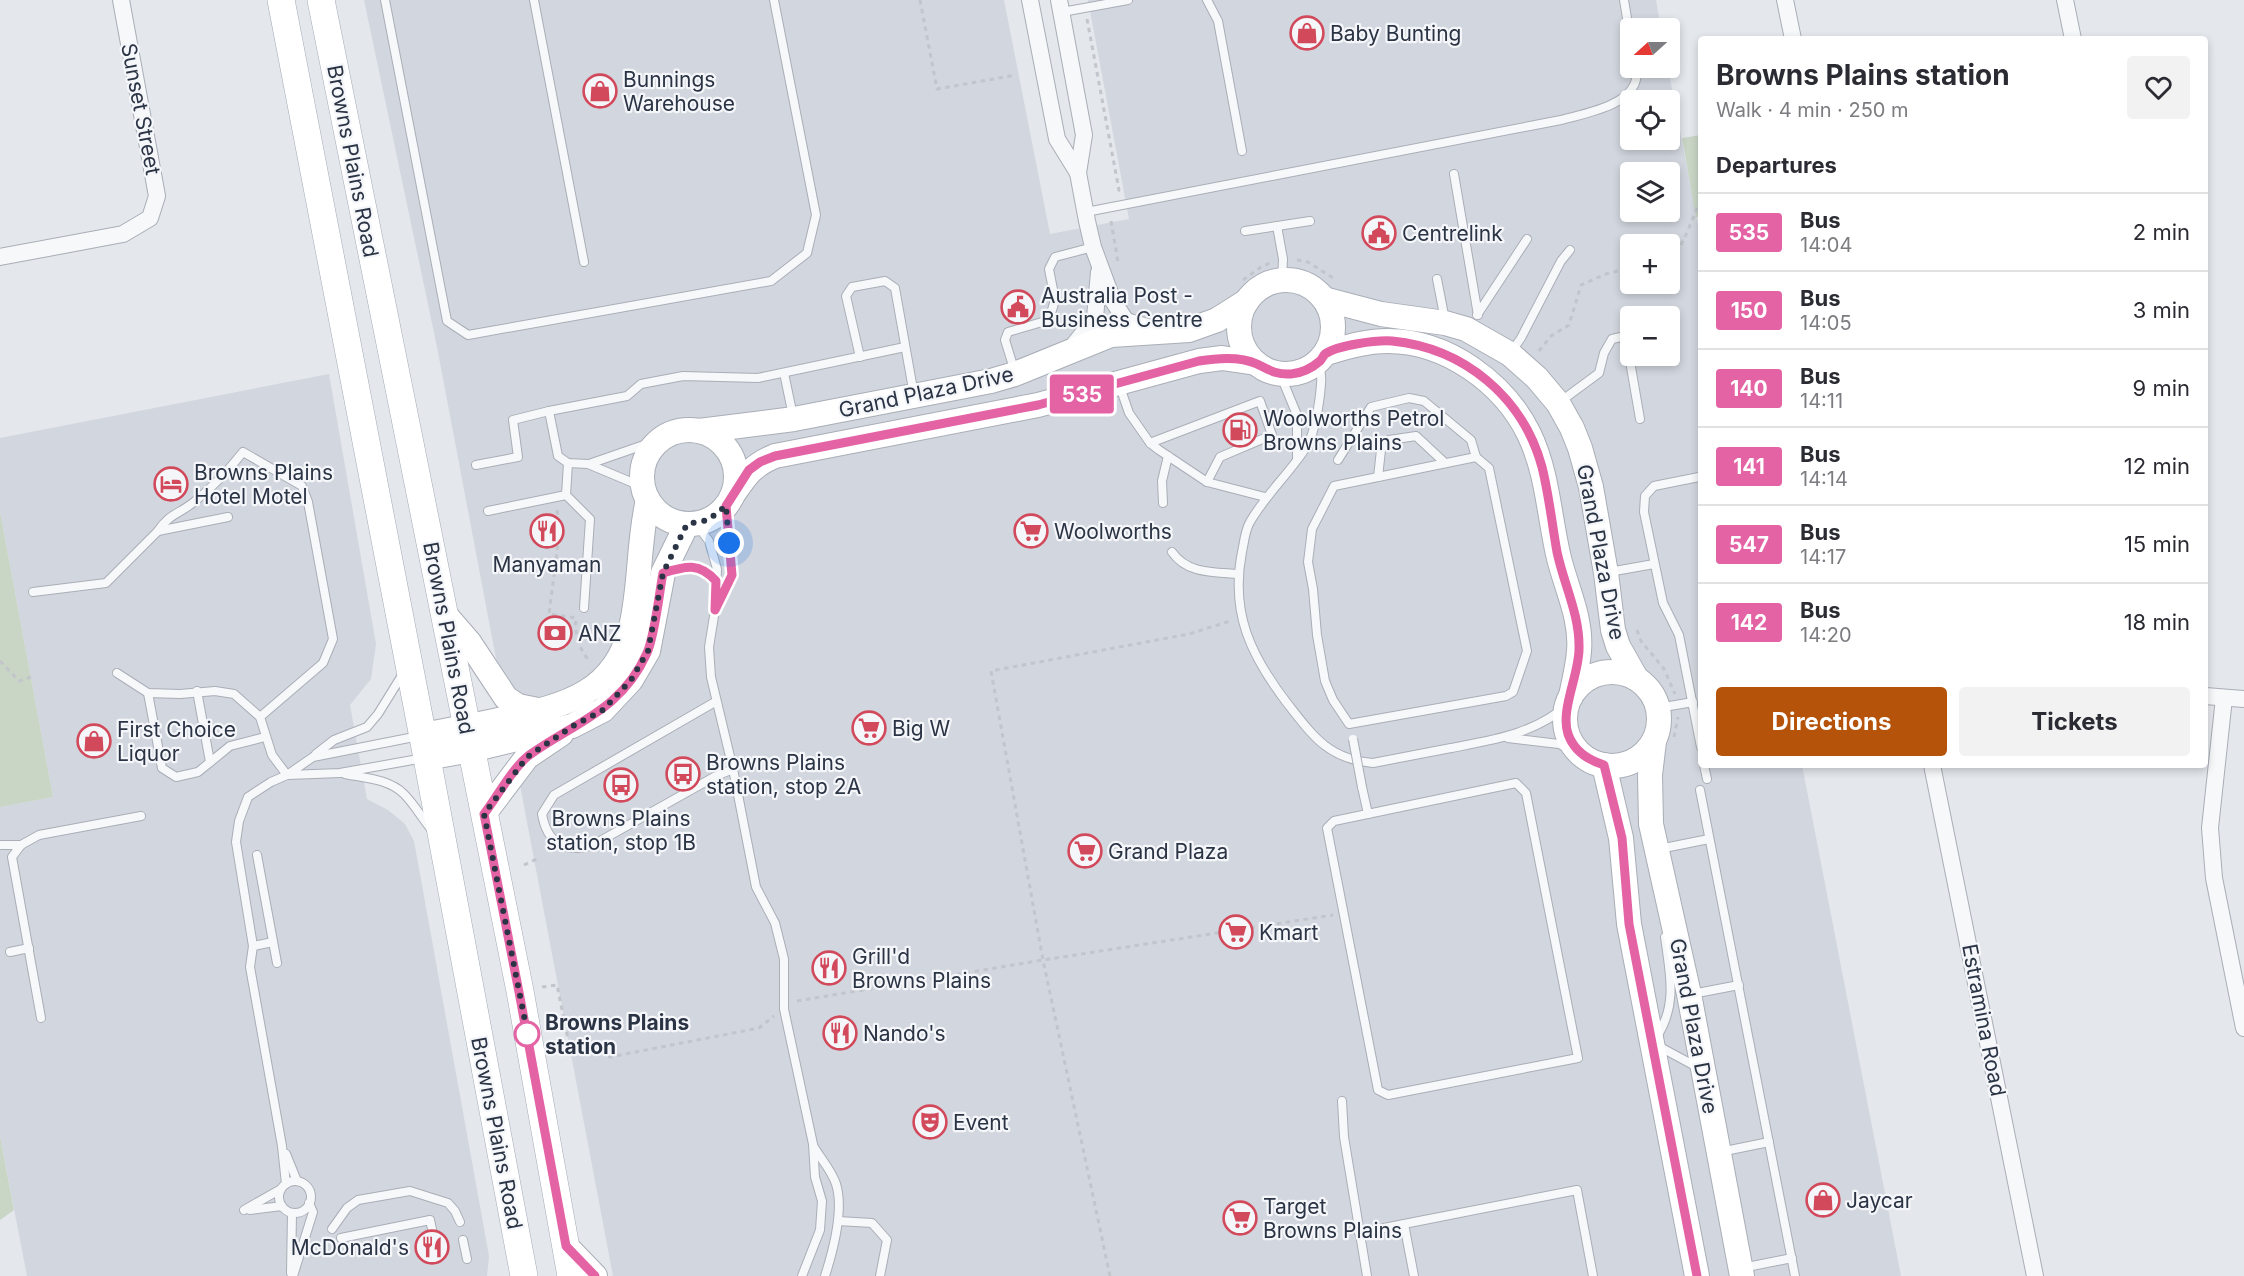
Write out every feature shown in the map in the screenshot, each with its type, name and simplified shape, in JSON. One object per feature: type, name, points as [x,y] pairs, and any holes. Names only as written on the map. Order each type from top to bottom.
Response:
[{"type":"main road","name":"Browns Plains Road","points":[[281,0],[425,746],[523,1275]]},
{"type":"main road","name":"Browns Plains Road","points":[[321,0],[519,992],[571,1276]]},
{"type":"street","name":"Sunset Street","points":[[0,256],[123,234],[150,218],[158,196],[121,0]]},
{"type":"street","points":[[1030,0],[1057,139],[1078,173],[1093,247],[1113,301],[1126,321],[1166,332]]},
{"type":"street","points":[[1785,0],[1792,36]]},
{"type":"street","points":[[2065,0],[2072,36]]},
{"type":"street","points":[[1060,6],[1084,135],[1078,173]]},
{"type":"street","points":[[1069,352],[1095,318],[1099,290],[1099,266]]},
{"type":"street","points":[[1282,280],[1298,282],[1312,288],[1324,299],[1331,312],[1333,326],[1332,340],[1322,357],[1301,372],[1280,374],[1256,363],[1247,353],[1241,341],[1239,327],[1247,301],[1257,291],[1282,280]]},
{"type":"street","name":"Grand Plaza Drive","points":[[1324,299],[1381,314],[1463,322],[1510,354],[1537,378],[1558,403],[1580,448],[1591,487],[1613,630],[1618,646],[1636,678]]},
{"type":"street","name":"Grand Plaza Drive","points":[[699,431],[794,419],[1015,374],[1111,335],[1189,330],[1217,320],[1247,301]]},
{"type":"street","name":"Grand Plaza Drive","points":[[1322,357],[1371,342],[1391,341],[1425,348],[1458,360],[1483,376],[1510,402],[1529,434],[1542,467],[1558,554],[1573,602],[1579,651],[1569,701]]},
{"type":"street","name":"Grand Plaza Drive","points":[[729,501],[749,470],[760,462],[775,456],[1038,405],[1211,359],[1233,359],[1256,363]]},
{"type":"street","points":[[469,739],[577,698],[598,684],[614,666],[624,649],[631,627],[646,494],[642,474],[645,461],[661,439],[686,430],[699,431],[712,436],[731,456],[735,476],[729,501],[708,520],[692,524],[665,517],[646,494]]},
{"type":"street","points":[[484,814],[527,757],[573,726],[603,710],[620,693],[648,651],[663,573],[692,524]]},
{"type":"street","points":[[443,612],[469,642],[506,698],[518,706],[541,710]]},
{"type":"street","points":[[1607,672],[1622,673],[1636,678],[1650,691],[1658,708],[1658,730],[1654,741],[1633,761],[1619,765],[1594,760],[1574,746],[1568,733],[1566,719],[1569,701],[1580,684],[1607,672]]},
{"type":"street","points":[[2208,696],[2244,699]]},
{"type":"street","points":[[2224,698],[2210,828],[2214,878],[2244,1028]]},
{"type":"street","points":[[425,746],[573,726]]},
{"type":"street","name":"Grand Plaza Drive","points":[[1654,741],[1650,776],[1651,824],[1689,994],[1742,1272]]},
{"type":"street","points":[[1594,760],[1622,838],[1629,924],[1697,1276]]},
{"type":"street","name":"Estramina Road","points":[[1933,768],[2035,1276]]},
{"type":"street","points":[[566,1246],[595,1276]]},
{"type":"lane","points":[[385,0],[447,321],[468,335],[771,281],[807,253],[816,214],[774,0]]},
{"type":"lane","points":[[534,0],[584,262]]},
{"type":"lane","points":[[1060,6],[1085,8],[1128,0]]},
{"type":"lane","points":[[1207,0],[1218,21],[1242,151]]},
{"type":"lane","points":[[1624,0],[1627,18]]},
{"type":"lane","points":[[1086,212],[1561,120],[1609,107],[1630,93],[1636,78]]},
{"type":"lane","points":[[1454,174],[1463,322]]},
{"type":"lane","points":[[1245,231],[1310,221]]},
{"type":"lane","points":[[1277,226],[1283,259],[1282,280]]},
{"type":"lane","points":[[1463,322],[1527,239]]},
{"type":"lane","points":[[1015,374],[1005,340],[1008,332],[1049,320],[1055,300],[1049,269],[1055,257],[1093,247]]},
{"type":"lane","points":[[1510,354],[1569,250]]},
{"type":"lane","points":[[1437,279],[1463,322]]},
{"type":"lane","points":[[860,357],[846,296],[852,287],[885,281],[895,288],[915,396]]},
{"type":"lane","points":[[1558,403],[1599,373],[1604,353],[1612,339],[1621,337],[1627,345],[1640,419]]},
{"type":"lane","points":[[476,465],[518,457],[513,420],[627,396],[641,384],[683,376],[758,378],[905,347]]},
{"type":"lane","points":[[1322,357],[1322,383],[1309,443],[1265,497],[1248,525],[1238,574],[1241,617],[1255,655],[1281,695],[1308,729],[1339,755],[1352,761],[1373,763],[1504,738],[1556,715],[1569,701]]},
{"type":"lane","points":[[784,373],[794,419]]},
{"type":"lane","points":[[1280,374],[1297,415],[1297,459]]},
{"type":"lane","points":[[1119,384],[1129,413],[1150,443],[1207,482],[1265,497]]},
{"type":"lane","points":[[1338,460],[1371,407],[1409,398],[1424,401],[1471,440],[1476,457],[1489,468],[1527,651],[1513,692],[1506,696],[1349,724]]},
{"type":"lane","points":[[1150,443],[1260,401],[1272,435],[1221,457],[1207,482]]},
{"type":"lane","points":[[549,411],[558,456],[568,463],[588,464],[661,439]]},
{"type":"lane","points":[[1378,477],[1381,450],[1389,440],[1416,436],[1445,463]]},
{"type":"lane","points":[[33,592],[106,583],[158,531],[166,519],[190,505],[220,479],[243,452],[302,486],[308,502],[333,639],[323,663],[260,717]]},
{"type":"lane","points":[[1163,503],[1162,481],[1168,456]]},
{"type":"lane","points":[[1368,814],[1349,724],[1333,700],[1325,681],[1308,562],[1312,529],[1334,486],[1476,457]]},
{"type":"lane","points":[[568,463],[566,495],[591,519],[584,608]]},
{"type":"lane","points":[[588,464],[646,494]]},
{"type":"lane","points":[[1698,477],[1654,486],[1645,496],[1644,512],[1663,603],[1679,635],[1698,730]]},
{"type":"lane","points":[[488,511],[566,495]]},
{"type":"lane","points":[[715,610],[732,575],[729,501]]},
{"type":"lane","points":[[158,531],[228,518]]},
{"type":"lane","points":[[692,524],[709,541],[717,569],[715,610],[709,647],[715,702],[733,769],[756,886],[774,923],[784,959],[783,1009],[813,1144],[816,1177],[822,1201],[820,1230],[802,1276]]},
{"type":"lane","points":[[1172,552],[1178,561],[1193,570],[1238,574]]},
{"type":"lane","points":[[1606,573],[1654,564]]},
{"type":"lane","points":[[663,573],[680,568],[699,568],[716,581]]},
{"type":"lane","points":[[309,1203],[303,1211],[292,1213],[282,1206],[279,1198],[283,1186],[282,1146],[250,967],[253,946],[236,842],[239,822],[248,797],[271,782],[288,775],[334,740],[367,727],[378,714],[409,662]]},
{"type":"lane","points":[[117,673],[148,693],[180,694],[215,691],[234,694],[260,717],[272,755],[288,775]]},
{"type":"lane","points":[[197,691],[210,762]]},
{"type":"lane","points":[[148,693],[162,768],[176,777],[198,772],[230,746],[265,737]]},
{"type":"lane","points":[[715,702],[554,795],[542,814],[544,827],[553,841],[564,846],[579,849],[593,845],[714,777],[733,769]]},
{"type":"lane","points":[[1658,708],[1693,702]]},
{"type":"lane","points":[[1504,738],[1559,744],[1594,760]]},
{"type":"lane","points":[[313,756],[425,746]]},
{"type":"lane","points":[[288,775],[340,772],[425,746]]},
{"type":"lane","points":[[1705,768],[1707,778]]},
{"type":"lane","points":[[340,772],[383,782],[394,787],[404,794],[443,843]]},
{"type":"lane","points":[[1516,783],[1526,793],[1578,1058],[1388,1095],[1378,1090],[1327,828],[1334,821],[1368,814],[1516,783]]},
{"type":"lane","points":[[1700,790],[1795,1276]]},
{"type":"lane","points":[[41,1018],[12,857],[21,845],[39,835],[141,816]]},
{"type":"lane","points":[[1658,850],[1709,839]]},
{"type":"lane","points":[[0,845],[21,845]]},
{"type":"lane","points":[[257,855],[277,963]]},
{"type":"lane","points":[[1671,909],[1663,927],[1672,984],[1664,1024],[1652,1043],[1703,1070]]},
{"type":"lane","points":[[253,946],[273,942]]},
{"type":"lane","points":[[10,952],[28,948]]},
{"type":"lane","points":[[1689,994],[1739,985]]},
{"type":"lane","points":[[1342,1101],[1344,1137],[1367,1276]]},
{"type":"lane","points":[[1719,1152],[1769,1142]]},
{"type":"lane","points":[[813,1144],[836,1184],[838,1221],[825,1276]]},
{"type":"lane","points":[[282,1146],[297,1181],[310,1193],[309,1203],[313,1212],[292,1276]]},
{"type":"lane","points":[[282,1206],[244,1210],[283,1186],[297,1181]]},
{"type":"lane","points":[[1359,1233],[1577,1190],[1593,1276]]},
{"type":"lane","points":[[332,1229],[347,1208],[358,1200],[410,1191],[448,1203],[460,1222]]},
{"type":"lane","points":[[292,1213],[292,1276]]},
{"type":"lane","points":[[341,1238],[430,1220],[432,1229]]},
{"type":"lane","points":[[838,1221],[872,1223],[887,1240],[880,1276]]},
{"type":"lane","points":[[1404,1224],[1414,1276]]},
{"type":"lane","points":[[463,1240],[467,1259]]},
{"type":"lane","points":[[1742,1272],[1792,1258]]},
{"type":"path","points":[[920,0],[937,89],[1016,75]]},
{"type":"path","points":[[1085,8],[1119,190],[1109,208]]},
{"type":"path","points":[[1680,248],[1698,205]]},
{"type":"path","points":[[1539,351],[1551,336],[1569,325],[1581,285],[1620,270]]},
{"type":"path","points":[[557,510],[560,529],[549,615],[576,618],[575,626],[580,650],[594,667]]},
{"type":"path","points":[[1110,1276],[1042,960],[991,670],[1189,634],[1241,617]]},
{"type":"path","points":[[0,662],[19,681],[31,677]]},
{"type":"path","points":[[524,866],[539,858]]},
{"type":"path","points":[[519,992],[557,985],[571,1054],[600,1049],[610,1057],[759,1028],[783,1009],[798,1001],[1343,913]]},
{"type":"shaded area","points":[[364,0],[1004,0],[1050,234],[1129,219],[1088,0],[1656,0],[1659,18],[1620,18],[1620,78],[1670,78],[1672,90],[1620,90],[1620,150],[1680,150],[1680,131],[1698,225],[1698,768],[1803,768],[1901,1276],[613,1276],[437,347]]},
{"type":"shaded area","points":[[329,374],[376,644],[371,679],[350,705],[367,799],[388,810],[405,824],[414,841],[489,1256],[487,1276],[27,1276],[0,1136],[0,807],[53,797],[0,512],[0,438]]},
{"type":"green space","points":[[1698,135],[1698,217],[1696,217],[1682,138]]},
{"type":"green space","points":[[0,512],[53,797],[0,807]]},
{"type":"green space","points":[[0,1136],[14,1210],[0,1220]]},
{"type":"bus line","name":"535","points":[[595,1276],[566,1246],[484,814],[527,757],[573,726],[603,710],[631,680],[648,651],[663,573],[691,567],[707,572],[716,581],[715,610],[732,575],[726,506],[749,470],[760,462],[775,456],[1038,405],[1199,361],[1233,359],[1256,363],[1280,374],[1294,374],[1307,370],[1319,362],[1326,353],[1343,347],[1391,341],[1425,348],[1458,360],[1483,376],[1510,402],[1529,434],[1542,467],[1558,554],[1573,602],[1579,635],[1579,651],[1571,696],[1567,705],[1568,733],[1574,746],[1584,756],[1604,765],[1615,808],[1622,838],[1629,924],[1697,1276]]},
{"type":"place","name":"Baby Bunting","points":[[1307,33]]},
{"type":"place","name":"Bunnings Warehouse","points":[[600,91]]},
{"type":"place","name":"Centrelink","points":[[1379,233]]},
{"type":"place","name":"Australia Post - Business Centre","points":[[1018,307]]},
{"type":"place","name":"Woolworths Petrol Browns Plains","points":[[1240,430]]},
{"type":"place","name":"Browns Plains Hotel Motel","points":[[171,484]]},
{"type":"place","name":"Manyaman","points":[[547,531]]},
{"type":"place","name":"Woolworths","points":[[1031,531]]},
{"type":"place","name":"ANZ","points":[[555,633]]},
{"type":"place","name":"Big W","points":[[869,728]]},
{"type":"place","name":"First Choice Liquor","points":[[94,741]]},
{"type":"place","name":"Browns Plains station, stop 2A","points":[[683,774]]},
{"type":"place","name":"Browns Plains station, stop 1B","points":[[621,785]]},
{"type":"place","name":"Grand Plaza","points":[[1085,851]]},
{"type":"place","name":"Kmart","points":[[1236,932]]},
{"type":"place","name":"Grill'd Browns Plains","points":[[829,968]]},
{"type":"place","name":"Nando's","points":[[840,1033]]},
{"type":"place","name":"Browns Plains station","points":[[527,1034]]},
{"type":"place","name":"Event","points":[[930,1122]]},
{"type":"place","name":"Jaycar","points":[[1823,1200]]},
{"type":"place","name":"Target Browns Plains","points":[[1240,1218]]},
{"type":"place","name":"McDonald's","points":[[432,1247]]},
{"type":"route","points":[[527,1034],[528,1036],[484,814],[527,757],[573,726],[603,710],[631,680],[648,651],[663,573],[687,524],[708,520],[726,506],[729,543]]}]
